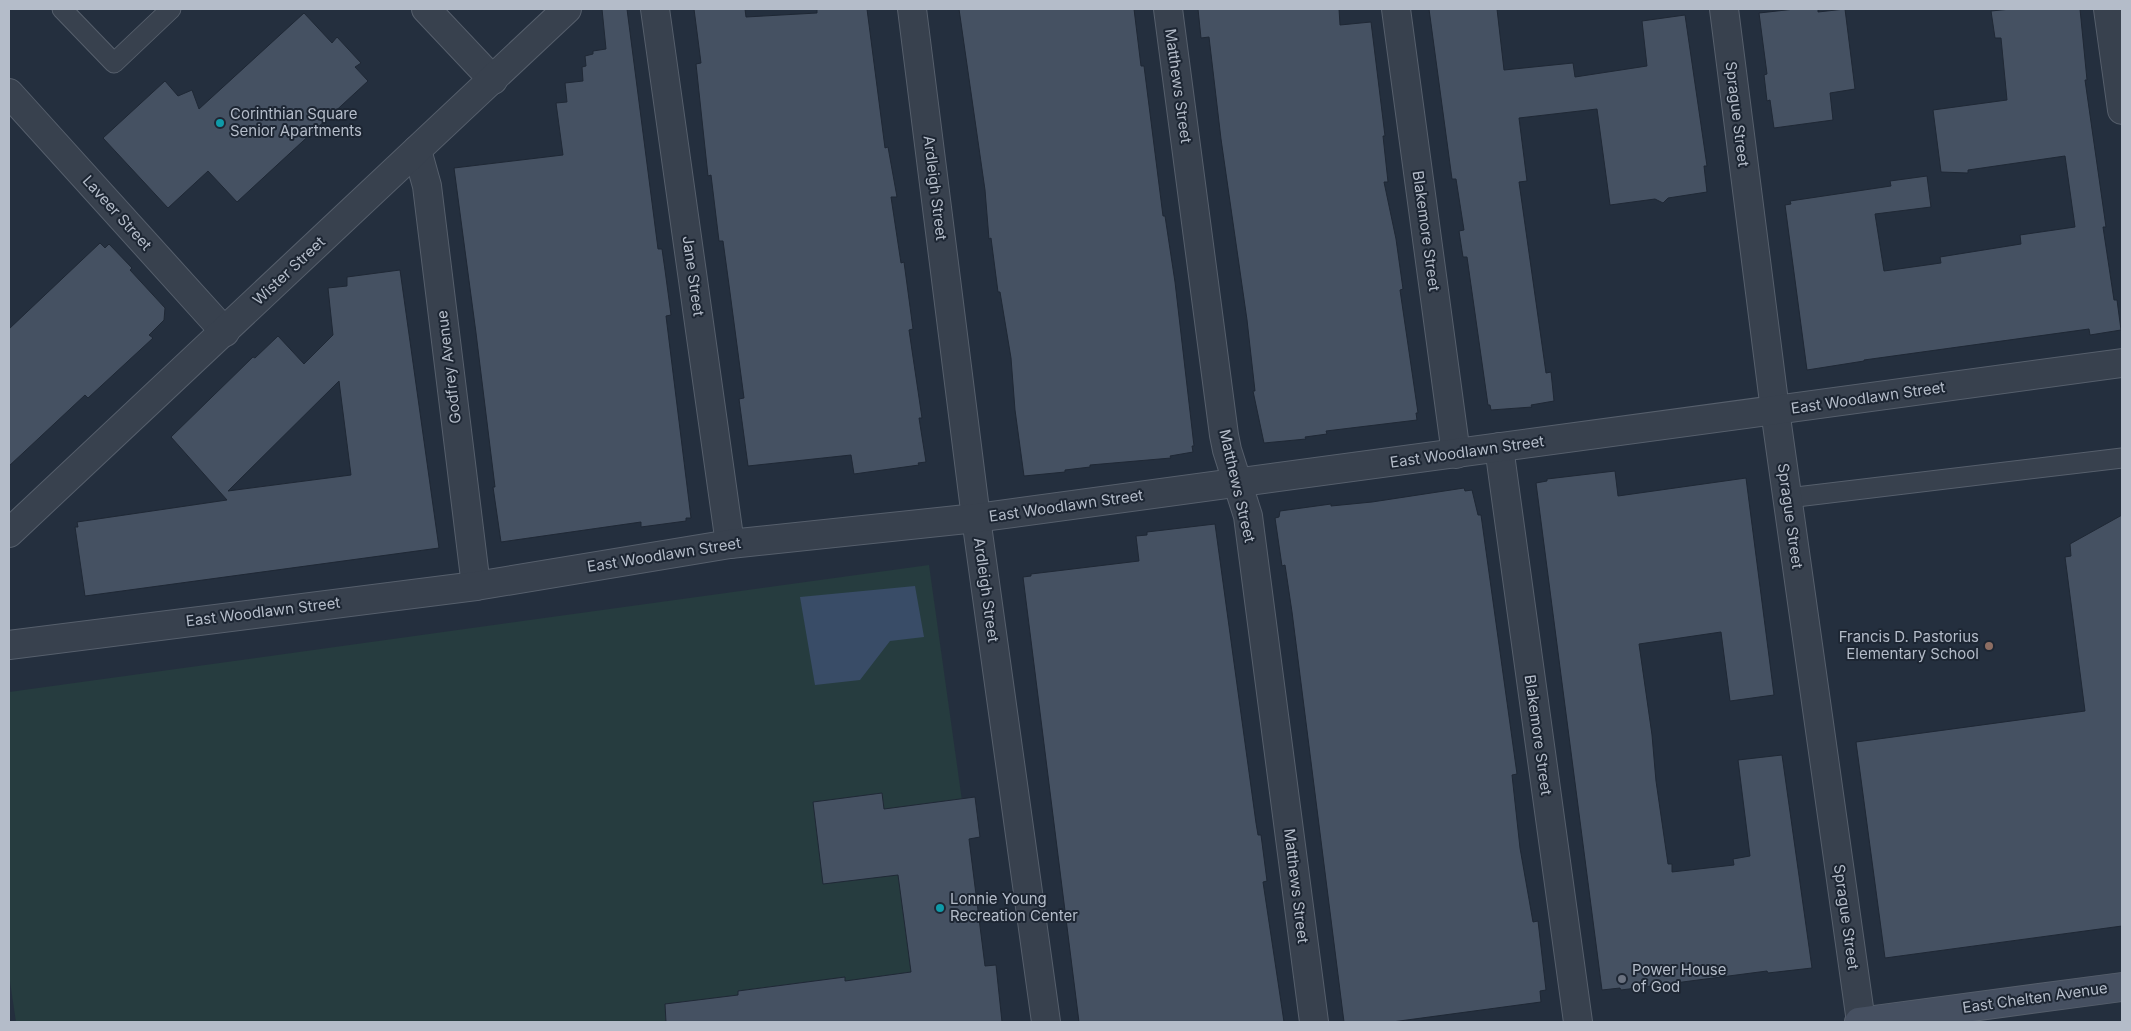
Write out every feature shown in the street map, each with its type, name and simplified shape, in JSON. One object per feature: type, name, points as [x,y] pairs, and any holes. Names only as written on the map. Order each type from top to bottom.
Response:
[{"type":"street","points":[[426,9],[493,80]]},
{"type":"street","name":"Wister Street","points":[[9,533],[567,9]]},
{"type":"street","name":"Jane Street","points":[[655,9],[730,544]]},
{"type":"street","name":"Ardleigh Street","points":[[912,9],[976,518],[1046,1022]]},
{"type":"street","name":"Matthews Street","points":[[1168,9],[1224,434],[1227,450],[1248,516],[1314,1022]]},
{"type":"street","name":"Blakemore Street","points":[[1396,9],[1456,454]]},
{"type":"street","name":"Sprague Street","points":[[1724,9],[1776,410],[1860,1022]]},
{"type":"street","points":[[2108,9],[2122,110]]},
{"type":"street","name":"Laveer Street","points":[[9,93],[225,332]]},
{"type":"street","name":"Godfrey Avenue","points":[[417,150],[427,186],[476,586]]},
{"type":"street","name":"East Woodlawn Street","points":[[9,644],[476,586],[730,544],[976,518],[2122,363]]},
{"type":"street","name":"Blakemore Street","points":[[1499,447],[1578,1022]]},
{"type":"street","name":"East Chelten Avenue","points":[[1860,1022],[2122,987]]},
{"type":"lane","points":[[62,9],[114,63],[171,9]]},
{"type":"lane","points":[[1788,498],[2122,458]]},
{"type":"green space","points":[[929,565],[993,1022],[16,1022],[9,975],[9,692]]},
{"type":"water","points":[[915,586],[924,637],[890,641],[860,680],[815,685],[800,597]]},
{"type":"building","points":[[602,9],[627,9],[658,249],[662,249],[671,315],[666,316],[691,518],[686,518],[686,521],[641,527],[641,522],[501,542],[454,168],[563,155],[556,103],[567,102],[565,83],[583,81],[582,67],[586,66],[585,56],[593,54],[593,51],[606,49]]},
{"type":"building","points":[[694,9],[745,9],[746,17],[817,13],[817,9],[867,9],[885,148],[888,147],[897,197],[891,197],[901,263],[904,262],[913,329],[909,330],[922,418],[919,418],[926,462],[918,463],[919,465],[854,474],[851,455],[748,466],[739,399],[744,398],[723,241],[719,241],[711,175],[708,176],[696,64],[701,63]]},
{"type":"building","points":[[959,9],[1134,9],[1141,66],[1144,66],[1163,216],[1165,216],[1175,282],[1194,446],[1192,446],[1193,452],[1170,456],[1171,458],[1090,465],[1090,467],[1065,470],[1065,472],[1024,476],[1015,410],[1011,358],[1000,292],[998,292],[991,238],[989,239],[985,190]]},
{"type":"building","points":[[1198,9],[1339,9],[1340,25],[1371,22],[1385,136],[1383,136],[1388,182],[1384,182],[1396,239],[1403,289],[1400,290],[1418,413],[1416,413],[1417,420],[1326,431],[1327,434],[1305,437],[1306,439],[1264,443],[1253,391],[1255,391],[1247,320],[1221,139],[1209,37],[1201,38]]},
{"type":"building","points":[[1429,9],[1497,9],[1504,70],[1573,63],[1575,77],[1647,66],[1642,21],[1685,15],[1707,166],[1704,166],[1707,192],[1668,198],[1663,203],[1655,199],[1610,205],[1597,109],[1519,118],[1527,181],[1519,182],[1546,373],[1551,372],[1554,401],[1531,405],[1532,407],[1491,410],[1490,405],[1488,405],[1467,257],[1463,257],[1459,231],[1464,230],[1456,179],[1452,179]]},
{"type":"building","points":[[1795,9],[1818,9],[1818,12],[1845,9],[1855,89],[1830,93],[1833,120],[1774,128],[1770,100],[1767,101],[1764,75],[1767,74],[1759,13]]},
{"type":"building","points":[[2011,9],[2080,9],[2087,80],[2085,80],[2106,227],[2103,227],[2114,300],[2117,300],[2121,330],[2090,335],[2089,329],[1864,360],[1807,370],[1785,205],[1791,204],[1790,201],[1891,186],[1890,181],[1927,176],[1931,207],[1875,214],[1884,271],[1941,263],[1940,257],[2021,244],[2020,235],[2075,227],[2065,156],[1968,170],[1968,173],[1941,172],[1933,110],[2007,100],[2001,38],[1995,38],[1991,11]]},
{"type":"building","name":"Corinthian Square Senior Apartments","points":[[304,13],[332,43],[337,37],[361,63],[355,67],[368,81],[237,202],[208,171],[168,208],[103,138],[165,81],[178,96],[192,90],[199,109]]},
{"type":"building","points":[[100,243],[105,248],[109,244],[132,268],[130,270],[165,308],[164,320],[149,335],[153,338],[88,398],[85,395],[9,466],[9,329]]},
{"type":"building","points":[[400,270],[439,548],[85,596],[75,527],[78,527],[77,522],[227,500],[171,437],[253,357],[255,358],[278,336],[304,364],[333,335],[328,288],[347,286],[347,277]],"holes":[[[339,381],[351,475],[228,491]]]},
{"type":"building","points":[[1615,471],[1618,496],[1746,478],[1774,695],[1730,701],[1721,632],[1639,644],[1652,735],[1656,781],[1668,864],[1672,864],[1672,872],[1734,865],[1733,859],[1750,856],[1738,760],[1782,755],[1812,968],[1768,973],[1767,971],[1621,990],[1620,988],[1602,990],[1536,483],[1547,481],[1547,479]]},
{"type":"building","points":[[1464,488],[1465,491],[1472,490],[1478,515],[1481,515],[1517,774],[1512,775],[1520,848],[1533,922],[1538,921],[1546,990],[1540,991],[1541,1002],[1392,1022],[1344,1022],[1292,612],[1285,565],[1282,566],[1275,518],[1279,517],[1280,511],[1331,504],[1331,506],[1372,502]]},
{"type":"building","points":[[2122,515],[2122,926],[1885,958],[1856,742],[2085,711],[2065,557],[2071,556],[2070,544]]},
{"type":"building","points":[[1215,524],[1256,823],[1258,835],[1261,835],[1267,881],[1263,882],[1284,1022],[1079,1022],[1023,577],[1031,576],[1031,574],[1139,561],[1136,536],[1147,535],[1147,532]]},
{"type":"building","name":"Lonnie Young Recreation Center","points":[[882,793],[884,809],[975,797],[980,837],[969,839],[985,966],[996,965],[1002,1022],[666,1022],[665,1004],[738,995],[738,991],[845,977],[845,981],[911,972],[898,875],[823,884],[813,802]]},
{"type":"place","name":"Corinthian Square Senior Apartments","points":[[220,123]]},
{"type":"place","name":"Francis D. Pastorius Elementary School","points":[[1989,646]]},
{"type":"place","name":"Lonnie Young Recreation Center","points":[[940,908]]},
{"type":"place","name":"Power House of God","points":[[1622,979]]}]
